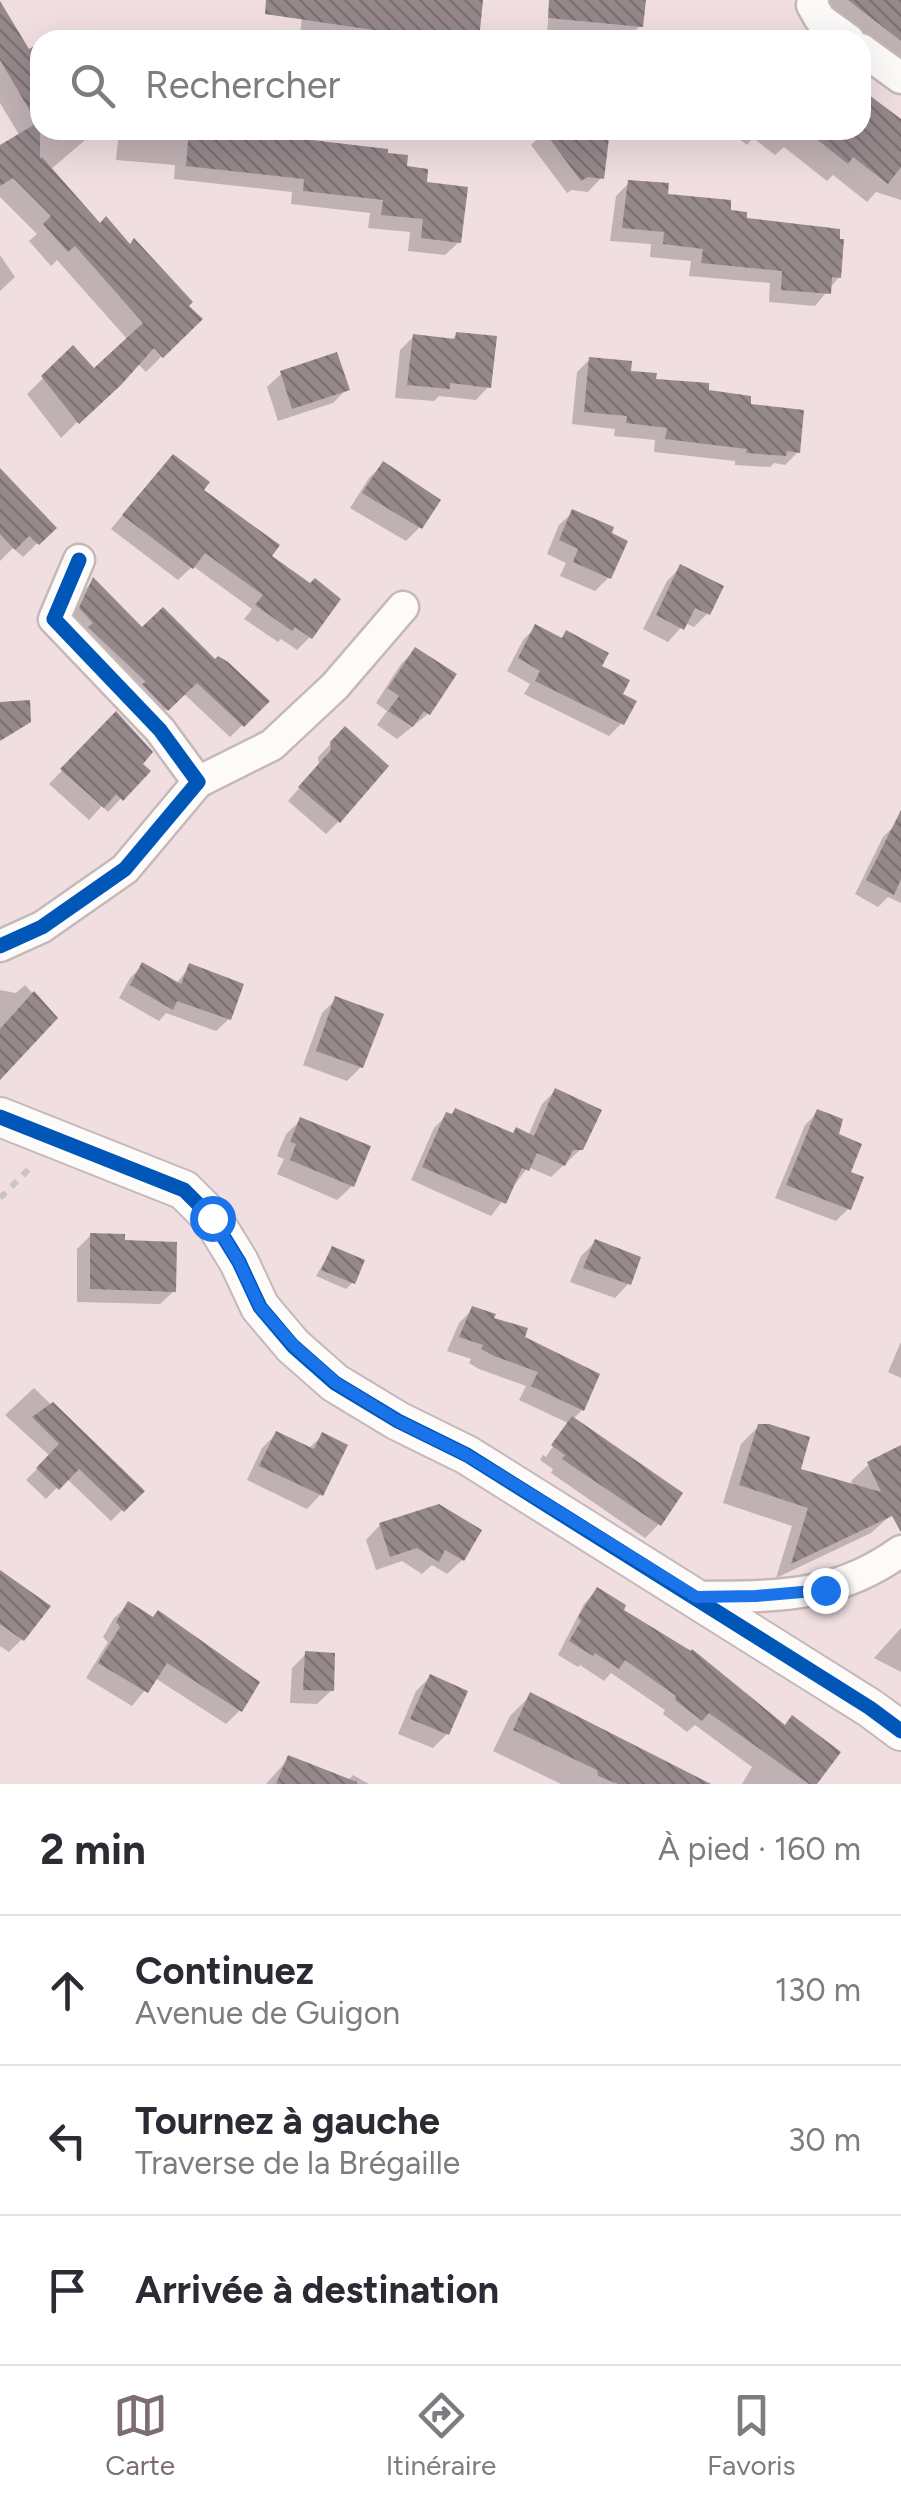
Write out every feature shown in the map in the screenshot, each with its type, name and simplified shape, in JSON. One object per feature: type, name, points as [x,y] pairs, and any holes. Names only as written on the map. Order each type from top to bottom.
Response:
[{"type":"street","points":[[813,0],[820,19],[835,30]]},
{"type":"street","points":[[871,56],[901,78]]},
{"type":"street","points":[[79,560],[54,619],[160,730],[198,782]]},
{"type":"street","points":[[0,946],[42,927],[125,870],[198,782],[272,744],[335,686],[403,607]]},
{"type":"street","points":[[0,1117],[184,1190],[212,1218],[260,1307],[294,1346],[336,1383],[398,1421],[467,1455],[696,1597],[901,1731]]},
{"type":"street","points":[[696,1597],[825,1590],[871,1573],[901,1552]]},
{"type":"building","points":[[266,0],[483,0],[480,30],[374,30],[265,14]]},
{"type":"building","points":[[549,0],[646,0],[643,27],[548,18]]},
{"type":"building","points":[[848,0],[901,0],[901,41]]},
{"type":"building","points":[[0,1],[30,48],[30,111],[0,60]]},
{"type":"building","points":[[871,96],[901,119],[901,167],[888,184],[853,157],[848,164],[818,140],[871,140]]},
{"type":"building","points":[[30,127],[30,140],[40,140],[40,159],[100,223],[106,216],[130,244],[134,238],[193,302],[189,306],[203,319],[163,358],[154,348],[79,424],[41,376],[73,345],[94,368],[143,323],[75,246],[68,252],[43,224],[51,216],[13,178],[0,186],[0,145]]},
{"type":"building","points":[[188,140],[312,140],[388,149],[388,153],[408,155],[407,166],[428,169],[427,182],[468,187],[461,243],[421,238],[423,219],[381,215],[383,200],[303,191],[304,179],[186,166]]},
{"type":"building","points":[[550,140],[609,140],[604,179],[588,177],[581,181]]},
{"type":"building","points":[[628,180],[669,183],[668,194],[731,200],[731,210],[747,212],[747,218],[840,229],[840,239],[844,239],[841,278],[832,277],[831,294],[781,290],[782,271],[701,263],[703,249],[663,244],[664,232],[622,228]]},
{"type":"building","points":[[456,332],[497,336],[491,388],[450,383],[450,389],[407,385],[413,334],[455,339]]},
{"type":"building","points":[[337,352],[350,390],[292,409],[280,371]]},
{"type":"building","points":[[589,357],[632,361],[631,371],[657,373],[656,379],[709,383],[709,390],[751,396],[751,404],[804,410],[800,453],[746,453],[747,449],[665,439],[667,428],[626,423],[627,416],[584,412]]},
{"type":"building","points":[[173,454],[210,482],[204,490],[280,545],[272,556],[310,583],[315,578],[341,599],[312,639],[295,627],[292,631],[255,605],[263,595],[205,553],[193,569],[122,515]]},
{"type":"building","points":[[383,461],[441,500],[422,529],[362,493]]},
{"type":"building","points":[[0,468],[57,528],[39,545],[29,536],[15,550],[0,534]]},
{"type":"building","points":[[572,509],[614,527],[612,533],[628,541],[611,579],[573,562],[578,549],[559,540]]},
{"type":"building","points":[[680,564],[724,586],[710,615],[695,608],[684,630],[656,615]]},
{"type":"building","points":[[93,577],[142,627],[163,607],[215,659],[218,656],[228,662],[270,701],[244,727],[197,683],[168,711],[142,684],[146,682],[88,627],[93,623],[79,608]]},
{"type":"building","points":[[535,624],[562,638],[566,630],[609,653],[602,666],[630,680],[623,694],[637,701],[624,725],[535,681],[540,671],[518,658]]},
{"type":"building","points":[[415,647],[457,674],[430,715],[424,711],[413,727],[388,711],[399,696],[388,688]]},
{"type":"building","points":[[30,700],[31,722],[0,741],[0,702]]},
{"type":"building","points":[[116,711],[153,752],[143,764],[151,771],[123,801],[116,794],[104,808],[60,769]]},
{"type":"building","points":[[345,726],[389,766],[340,823],[298,787],[331,750],[330,742]]},
{"type":"building","points":[[901,810],[901,879],[894,895],[866,880]]},
{"type":"building","points":[[142,962],[181,984],[189,963],[244,984],[231,1020],[177,1001],[173,1010],[130,985]]},
{"type":"building","points":[[34,991],[58,1018],[0,1080],[0,1029]]},
{"type":"building","points":[[335,996],[384,1014],[363,1068],[316,1051]]},
{"type":"building","points":[[555,1088],[602,1110],[583,1150],[573,1150],[565,1166],[537,1153],[529,1171],[522,1168],[506,1204],[422,1167],[446,1112],[452,1114],[455,1108],[513,1133],[516,1127],[534,1136]]},
{"type":"building","points":[[817,1109],[843,1119],[839,1134],[862,1144],[851,1172],[864,1177],[851,1210],[786,1185]]},
{"type":"building","points":[[300,1117],[371,1146],[354,1187],[290,1160],[296,1144],[290,1142]]},
{"type":"building","points":[[90,1233],[125,1234],[125,1240],[177,1242],[176,1292],[90,1289]]},
{"type":"building","points":[[595,1239],[641,1257],[631,1285],[583,1268]]},
{"type":"building","points":[[332,1246],[365,1260],[355,1284],[321,1270]]},
{"type":"building","points":[[472,1306],[496,1314],[494,1318],[528,1328],[525,1337],[600,1374],[584,1411],[531,1386],[538,1372],[494,1356],[481,1349],[483,1345],[459,1337]]},
{"type":"building","points":[[53,1402],[145,1491],[124,1512],[79,1469],[59,1490],[36,1468],[59,1444],[32,1417]]},
{"type":"building","points":[[572,1416],[683,1493],[661,1526],[562,1459],[565,1455],[551,1445]]},
{"type":"building","points":[[758,1424],[810,1437],[801,1469],[881,1492],[867,1462],[901,1445],[901,1532],[892,1516],[791,1564],[808,1508],[739,1485]]},
{"type":"building","points":[[276,1431],[314,1449],[322,1432],[348,1445],[323,1496],[259,1466]]},
{"type":"building","points":[[439,1504],[482,1530],[464,1561],[445,1550],[439,1562],[417,1548],[390,1557],[379,1523]]},
{"type":"building","points":[[0,1570],[51,1606],[24,1641],[0,1624]]},
{"type":"building","points":[[597,1587],[626,1605],[624,1610],[692,1649],[785,1725],[792,1715],[841,1752],[817,1784],[809,1784],[709,1713],[702,1721],[675,1700],[676,1696],[625,1660],[619,1669],[569,1641],[581,1621],[578,1617]]},
{"type":"building","points":[[128,1601],[153,1617],[158,1610],[260,1682],[242,1712],[167,1663],[148,1693],[98,1663],[120,1627],[116,1622]]},
{"type":"building","points":[[305,1651],[335,1653],[334,1691],[303,1690]]},
{"type":"building","points":[[430,1674],[468,1691],[449,1735],[410,1719]]},
{"type":"building","points":[[530,1692],[711,1784],[618,1784],[598,1776],[597,1770],[513,1730]]},
{"type":"building","points":[[288,1755],[357,1782],[357,1784],[276,1784]]},
{"type":"cycle path","points":[[0,946],[42,927],[125,869],[198,782],[160,730],[54,619],[79,560]]},
{"type":"cycle path","points":[[0,1117],[184,1190],[212,1218],[260,1307],[293,1346],[335,1383],[398,1421],[467,1455],[901,1731]]},
{"type":"route","points":[[212,1218],[260,1307],[294,1346],[336,1383],[398,1421],[467,1455],[696,1597],[825,1590]]}]
